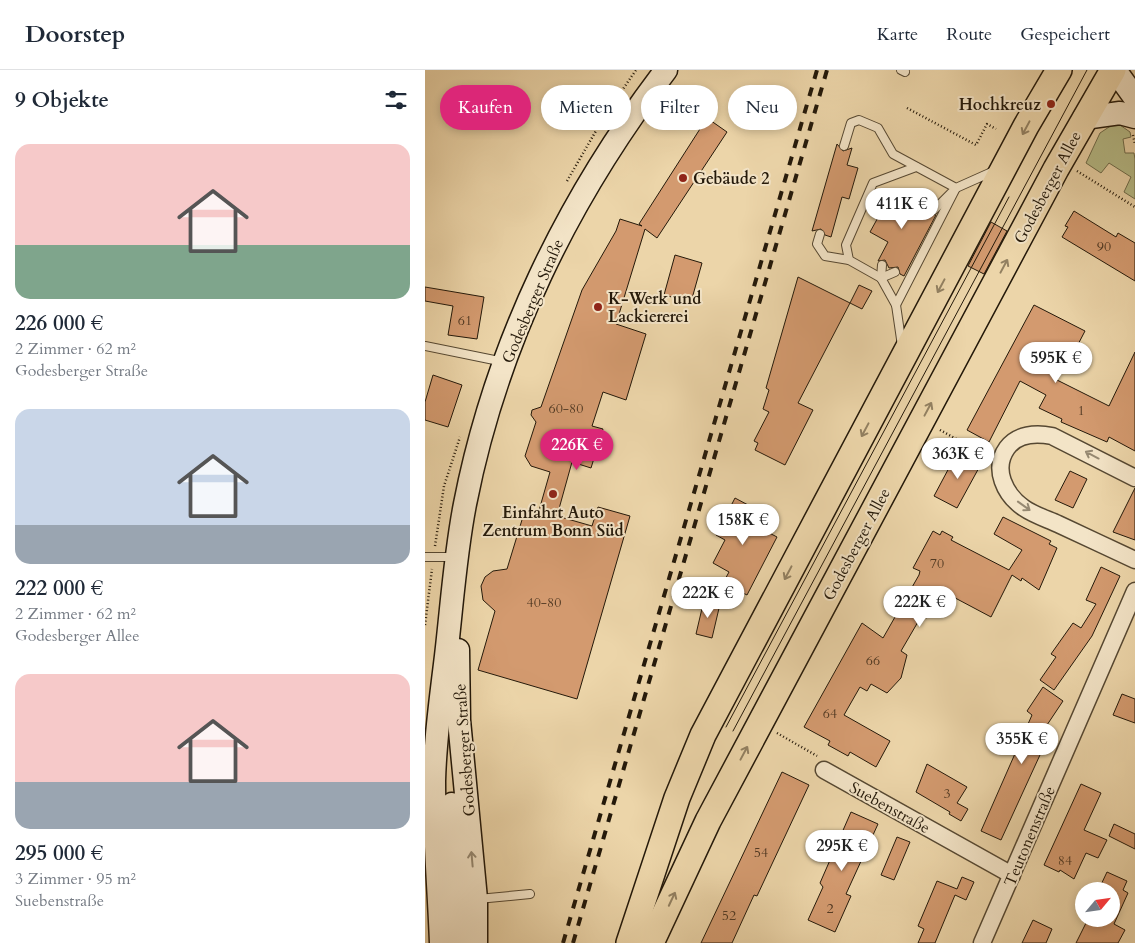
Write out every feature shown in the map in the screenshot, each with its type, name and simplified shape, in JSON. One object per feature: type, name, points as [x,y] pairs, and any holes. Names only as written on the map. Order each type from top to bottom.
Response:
[{"type":"main road","name":"Godesberger Straße","points":[[441,943],[430,781],[433,726],[446,656],[456,557],[473,465],[505,362],[537,282],[602,159],[666,70]]},
{"type":"main road","points":[[629,943],[677,798],[703,734],[1005,166],[1059,70]]},
{"type":"main road","points":[[1114,70],[1135,98]]},
{"type":"main road","name":"Godesberger Allee","points":[[651,943],[708,821],[1060,161],[1114,70]]},
{"type":"main road","points":[[1084,118],[1120,113],[1135,117]]},
{"type":"main road","name":"Godesberger Straße","points":[[456,557],[459,720],[476,900],[476,943]]},
{"type":"main road","name":"Godesberger Straße","points":[[446,656],[447,719],[460,943]]},
{"type":"street","points":[[1135,478],[1052,436],[1038,434],[1021,437],[1007,448],[1000,463],[1001,478],[1008,493],[1023,508],[1135,560]]},
{"type":"street","name":"Teutonenstraße","points":[[982,943],[1135,591]]},
{"type":"street","name":"Suebenstraße","points":[[824,770],[1012,875]]},
{"type":"lane","points":[[844,146],[851,124],[859,120],[865,121],[878,128],[893,154],[956,188]]},
{"type":"lane","points":[[934,210],[956,188],[1005,166]]},
{"type":"lane","points":[[849,260],[846,245],[873,183],[916,167]]},
{"type":"lane","points":[[896,305],[925,243],[956,188]]},
{"type":"lane","points":[[820,234],[817,244],[825,256],[849,260],[881,278],[896,305],[904,357]]},
{"type":"lane","points":[[911,264],[925,243]]},
{"type":"lane","points":[[881,278],[888,268],[881,278]]},
{"type":"lane","points":[[425,346],[505,362]]},
{"type":"lane","points":[[425,557],[456,557]]},
{"type":"lane","points":[[476,900],[530,894]]},
{"type":"path","points":[[907,108],[976,144],[987,124],[995,129]]},
{"type":"path","points":[[1060,161],[1135,207]]},
{"type":"path","points":[[938,429],[1000,463]]},
{"type":"path","points":[[777,733],[826,761],[824,770]]},
{"type":"green space","points":[[1112,125],[1120,125],[1130,132],[1131,137],[1123,139],[1125,153],[1134,153],[1135,199],[1124,192],[1131,177],[1109,163],[1101,173],[1086,163],[1100,133]]},
{"type":"building","points":[[718,126],[727,132],[657,238],[645,229],[616,324],[646,334],[626,400],[603,392],[592,426],[603,429],[591,468],[572,462],[557,516],[592,526],[598,507],[630,516],[577,699],[478,670],[495,611],[483,600],[481,586],[485,577],[493,571],[507,569],[525,510],[538,514],[550,472],[531,466],[525,456],[536,422],[531,415],[532,410],[541,407],[582,290],[616,231],[620,219],[642,226],[639,224],[699,130],[718,130]]},
{"type":"building","points":[[837,144],[843,151],[852,148],[847,165],[858,168],[849,199],[842,197],[831,237],[825,235],[821,229],[812,231]]},
{"type":"building","points":[[903,193],[929,207],[930,214],[936,215],[904,276],[900,274],[898,267],[889,268],[885,260],[878,261],[888,242],[870,232],[891,194],[900,199]]},
{"type":"building","points":[[1074,211],[1116,237],[1118,233],[1135,243],[1135,281],[1062,237],[1068,227],[1065,226]]},
{"type":"building","points":[[991,222],[1007,231],[984,274],[968,266]]},
{"type":"building","points":[[675,255],[702,263],[691,302],[664,295]]},
{"type":"building","points":[[798,277],[850,303],[798,403],[813,410],[785,465],[755,450],[758,443],[754,441],[769,412],[763,409],[769,390],[766,388]]},
{"type":"building","points":[[859,285],[872,291],[862,309],[850,303]]},
{"type":"building","points":[[425,287],[484,297],[477,339],[448,335],[453,306],[425,301]]},
{"type":"building","points":[[1034,305],[1085,331],[1073,354],[1067,351],[1053,378],[1109,406],[1135,352],[1135,451],[1109,437],[1107,442],[1061,422],[1062,419],[1039,408],[1046,395],[1020,381],[989,442],[967,430]]},
{"type":"building","points":[[433,375],[462,385],[448,427],[425,420],[425,402]]},
{"type":"building","points":[[958,451],[981,464],[957,508],[934,496]]},
{"type":"building","points":[[1070,471],[1087,479],[1073,508],[1055,500]]},
{"type":"building","points":[[1135,488],[1135,540],[1113,532]]},
{"type":"building","points":[[735,498],[763,513],[756,526],[777,537],[747,595],[723,583],[729,572],[713,563],[725,540],[716,535]]},
{"type":"building","points":[[1003,517],[1051,541],[1049,544],[1057,548],[1039,590],[1022,578],[1021,581],[1012,575],[991,617],[942,591],[927,618],[922,615],[901,651],[907,655],[901,678],[887,693],[871,684],[867,691],[860,687],[844,715],[890,741],[876,767],[850,752],[848,756],[828,745],[830,741],[804,727],[862,623],[883,638],[919,575],[920,571],[913,568],[933,531],[940,535],[942,531],[953,537],[951,540],[1009,570],[1022,550],[994,534]]},
{"type":"building","points":[[1101,567],[1120,576],[1092,636],[1054,690],[1040,680],[1056,657],[1051,654],[1073,623],[1081,628],[1096,604],[1086,600]]},
{"type":"building","points":[[704,600],[720,604],[712,638],[696,634]]},
{"type":"building","points":[[1043,687],[1063,701],[1037,740],[1045,744],[1001,840],[981,831],[1032,715],[1027,711]]},
{"type":"building","points":[[1122,694],[1135,699],[1135,723],[1113,715]]},
{"type":"building","points":[[927,764],[967,787],[957,803],[968,809],[961,821],[949,814],[950,812],[916,792]]},
{"type":"building","points":[[782,772],[809,785],[757,896],[754,895],[732,943],[701,943]]},
{"type":"building","points":[[1081,784],[1101,793],[1084,830],[1107,840],[1098,858],[1086,853],[1074,879],[1060,870],[1059,872],[1044,865]]},
{"type":"building","points":[[851,812],[878,824],[846,894],[851,896],[835,932],[808,920],[823,887],[820,883]]},
{"type":"building","points":[[1114,824],[1135,834],[1135,849],[1109,836]]},
{"type":"building","points":[[897,837],[910,842],[894,880],[881,875]]},
{"type":"building","points":[[1107,872],[1127,881],[1123,890],[1128,893],[1120,911],[1120,882],[1102,882]]},
{"type":"building","points":[[962,877],[974,882],[966,900],[955,895],[935,943],[918,943],[924,929],[918,926],[937,881],[957,889]]},
{"type":"building","points":[[1033,920],[1052,929],[1046,943],[1022,943]]},
{"type":"building","points":[[1120,927],[1125,930],[1118,943],[1076,943],[1084,928]]},
{"type":"tram line","points":[[733,731],[1087,70]]},
{"type":"tram line","points":[[726,727],[1009,197]]},
{"type":"railway","points":[[563,943],[817,70]]},
{"type":"railway","points":[[573,943],[827,70]]},
{"type":"place","name":"Hochkreuz","points":[[1051,104]]},
{"type":"place","name":"Gebäude 2","points":[[683,178]]},
{"type":"place","name":"K-Werk und Lackiererei","points":[[598,307]]},
{"type":"place","name":"Einfahrt Auto Zentrum Bonn Süd","points":[[553,494]]}]
